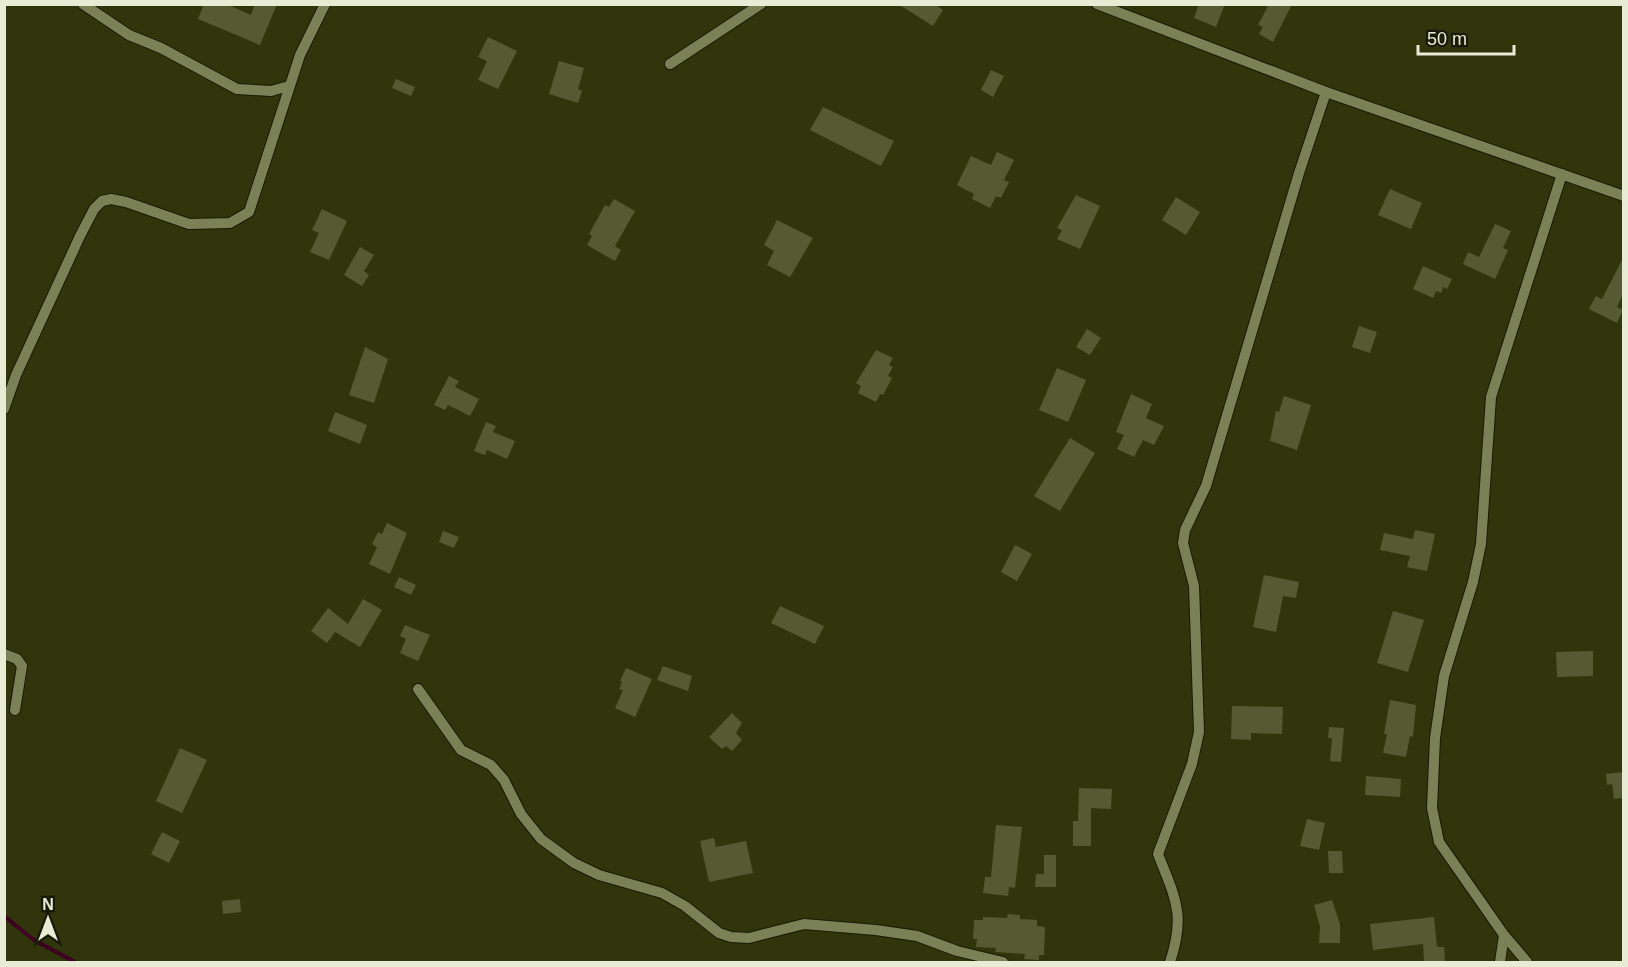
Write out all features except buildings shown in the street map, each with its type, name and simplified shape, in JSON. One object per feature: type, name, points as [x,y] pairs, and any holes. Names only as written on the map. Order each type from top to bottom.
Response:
[{"type":"street","points":[[83,4],[129,35],[161,48],[237,89],[271,91],[289,86]]},
{"type":"street","points":[[4,408],[16,375],[94,209],[102,201],[111,199],[189,224],[230,223],[249,212],[300,55],[325,4]]},
{"type":"street","points":[[670,64],[761,4]]},
{"type":"street","points":[[1097,4],[1326,92],[1623,196]]},
{"type":"street","points":[[1170,963],[1179,919],[1176,896],[1158,854],[1192,764],[1199,732],[1194,586],[1184,549],[1185,530],[1206,486],[1299,173],[1326,92]]},
{"type":"street","points":[[1527,963],[1504,935],[1447,855],[1434,827],[1432,808],[1435,738],[1444,676],[1479,553],[1491,397],[1562,174]]},
{"type":"street","points":[[4,654],[17,659],[22,666],[15,710]]},
{"type":"street","points":[[418,689],[461,750],[491,765],[504,780],[521,814],[541,839],[574,863],[599,875],[662,893],[685,906],[719,933],[731,937],[749,938],[804,924],[876,930],[917,936],[957,951],[1003,963]]},
{"type":"street","points":[[1500,963],[1504,935]]},
{"type":"waterway","points":[[4,916],[34,940],[75,962]]}]
